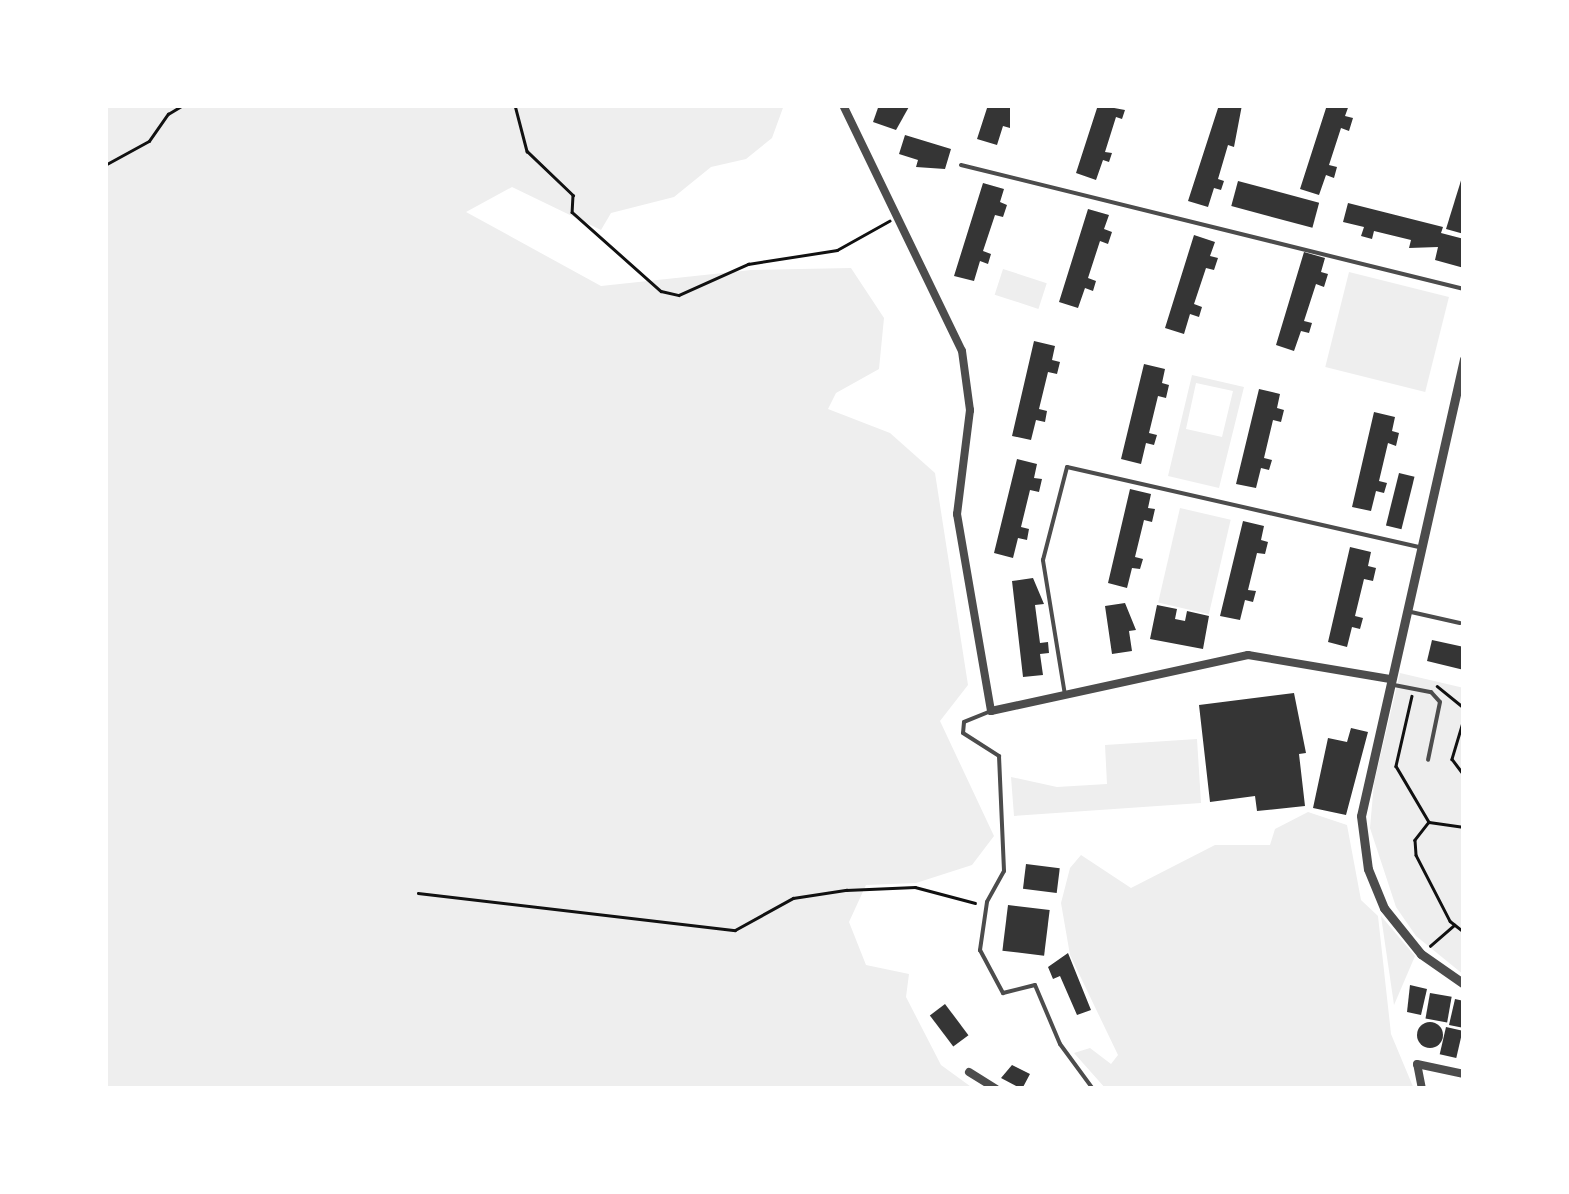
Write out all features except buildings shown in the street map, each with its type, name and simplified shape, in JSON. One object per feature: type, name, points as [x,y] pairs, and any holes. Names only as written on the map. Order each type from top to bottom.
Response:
[{"type":"street","points":[[843,105],[962,351],[970,410],[958,514],[992,711],[1248,655],[1390,681]]},
{"type":"street","points":[[1464,359],[1460,396],[1365,782],[1364,852],[1384,908],[1422,954],[1464,984]]},
{"type":"street","points":[[1422,1089],[1417,1064],[1464,1074]]},
{"type":"street","points":[[968,1072],[996,1089]]},
{"type":"lane","points":[[961,165],[1464,289]]},
{"type":"lane","points":[[1064,695],[1043,560],[1067,466],[1420,547]]},
{"type":"lane","points":[[1406,610],[1460,622]]},
{"type":"lane","points":[[1390,681],[1431,692],[1440,702],[1428,760]]},
{"type":"lane","points":[[992,711],[964,722],[963,734],[999,756],[1004,871],[987,902],[980,950],[1004,993],[1036,984],[1060,1044],[1093,1089]]},
{"type":"path","points":[[105,165],[149,141],[168,114],[184,105]]},
{"type":"path","points":[[515,105],[527,151],[573,195],[572,212],[662,291],[680,295],[748,264],[837,250],[897,217]]},
{"type":"path","points":[[1414,689],[1396,766],[1430,822]]},
{"type":"path","points":[[1464,719],[1452,759],[1464,775]]},
{"type":"path","points":[[1430,822],[1464,827]]},
{"type":"path","points":[[1430,822],[1414,846],[1454,924],[1464,932]]},
{"type":"path","points":[[418,894],[735,930],[793,898],[846,890],[915,887],[987,902]]},
{"type":"path","points":[[1422,954],[1454,924]]},
{"type":"shaded area","points":[[105,105],[784,105],[772,138],[746,159],[711,167],[674,197],[611,213],[601,230],[512,187],[466,212],[601,286],[751,270],[851,268],[884,318],[879,369],[836,393],[828,409],[890,433],[935,473],[968,685],[940,721],[994,836],[972,865],[916,883],[866,885],[849,922],[866,965],[909,974],[906,997],[941,1065],[974,1089],[105,1089]]},
{"type":"shaded area","points":[[1003,269],[1047,283],[1038,309],[995,295]]},
{"type":"shaded area","points":[[1349,272],[1449,297],[1425,392],[1325,367]]},
{"type":"shaded area","points":[[1192,375],[1244,387],[1219,488],[1168,476]],"holes":[[[1196,383],[1233,391],[1222,437],[1186,429]]]},
{"type":"shaded area","points":[[1180,508],[1231,520],[1209,614],[1158,603]]},
{"type":"shaded area","points":[[1400,673],[1464,688],[1464,975],[1416,936],[1396,907],[1370,828],[1374,783]]},
{"type":"shaded area","points":[[1197,739],[1201,803],[1014,816],[1011,777],[1057,787],[1107,784],[1105,745]]},
{"type":"shaded area","points":[[1308,812],[1347,825],[1361,900],[1378,916],[1391,1034],[1414,1089],[1106,1089],[1074,1053],[1090,1048],[1111,1064],[1118,1055],[1070,955],[1061,903],[1070,868],[1081,855],[1131,888],[1215,845],[1270,845],[1275,829]]},
{"type":"shaded area","points":[[1381,916],[1415,956],[1394,1005]]}]
